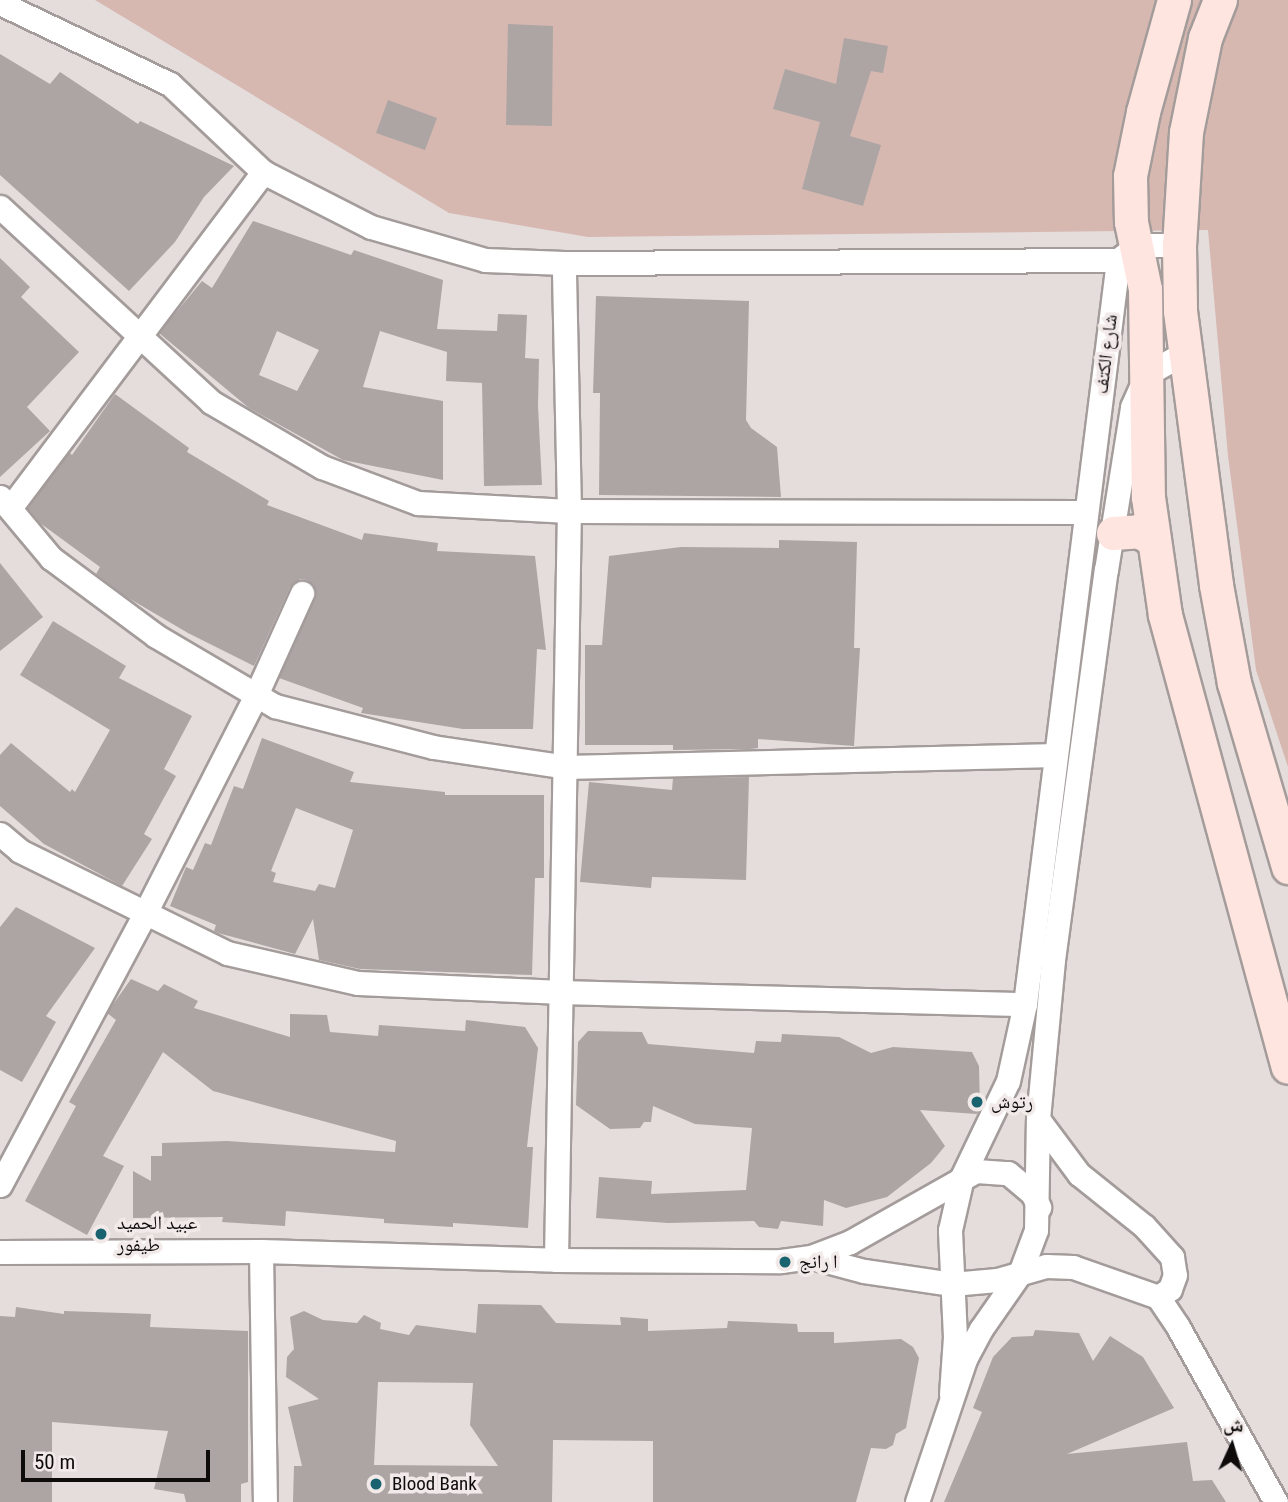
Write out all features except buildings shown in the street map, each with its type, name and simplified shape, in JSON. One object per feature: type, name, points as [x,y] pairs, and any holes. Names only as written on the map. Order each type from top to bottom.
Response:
[{"type":"main road","points":[[1174,0],[1143,112],[1130,176],[1131,222],[1128,252],[1145,289],[1148,497],[1165,615],[1288,1067]]},
{"type":"main road","points":[[1220,0],[1205,38],[1186,132],[1179,245],[1184,354],[1216,585],[1234,683],[1288,867]]},
{"type":"main road","points":[[1112,533],[1139,531],[1154,540]]},
{"type":"street","points":[[0,3],[170,84],[263,172],[371,227],[485,260],[564,262],[1128,252],[1179,245]]},
{"type":"street","points":[[263,172],[142,335],[5,503],[51,558],[156,636],[275,706],[433,747],[566,767],[1055,755]]},
{"type":"street","points":[[0,207],[142,335],[211,402],[321,467],[418,503],[569,511],[1085,512]]},
{"type":"street","name":"شارع الكتف","points":[[962,1178],[1008,1081],[1025,1004],[1085,512],[1128,252]]},
{"type":"street","points":[[556,1260],[569,511],[564,262]]},
{"type":"street","points":[[917,1502],[951,1394],[981,1329],[1020,1273],[1036,1230],[1039,1207],[1038,1119],[1053,960],[1132,407],[1147,374],[1184,354]]},
{"type":"street","points":[[0,1185],[145,913],[256,695],[302,593]]},
{"type":"street","points":[[0,834],[20,851],[227,953],[358,983],[562,992],[1025,1004]]},
{"type":"street","points":[[1038,1119],[1079,1174],[1144,1226],[1172,1257],[1175,1275],[1170,1289],[1158,1297]]},
{"type":"street","points":[[0,1252],[261,1251],[556,1260],[781,1261],[811,1257],[887,1223],[976,1171],[1008,1173],[1032,1192],[1039,1207]]},
{"type":"street","points":[[951,1394],[955,1337],[950,1230],[962,1178]]},
{"type":"street","points":[[261,1251],[265,1502]]},
{"type":"street","points":[[811,1257],[864,1271],[952,1284],[975,1284],[1046,1266],[1073,1267],[1158,1297],[1178,1326],[1276,1502]]},
{"type":"shaded area","points":[[95,0],[1288,0],[1288,767],[1256,670],[1228,456],[1208,230],[588,237],[449,213]]},
{"type":"place","name":"رتوش","points":[[977,1102]]},
{"type":"place","name":"عبيد الحميد طيفور","points":[[101,1234]]},
{"type":"place","name":"ا رانج","points":[[785,1262]]},
{"type":"place","name":"Blood Bank","points":[[376,1484]]}]
